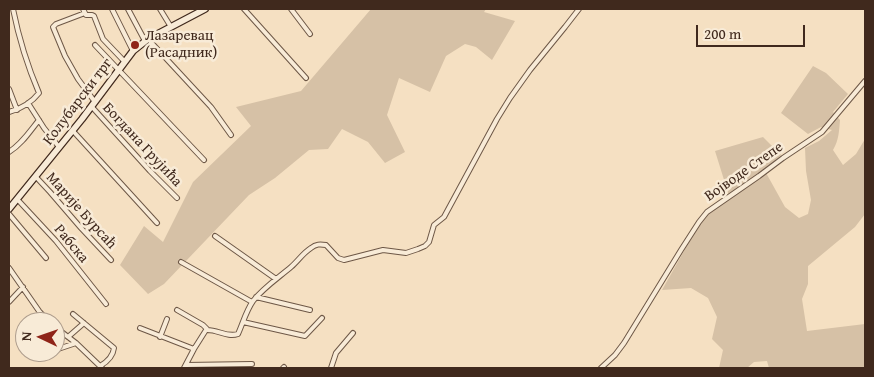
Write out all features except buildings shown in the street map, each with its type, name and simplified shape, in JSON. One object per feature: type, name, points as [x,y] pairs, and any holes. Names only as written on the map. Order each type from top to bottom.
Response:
[{"type":"street","points":[[9,112],[17,110],[39,93],[19,40],[13,9]]},
{"type":"street","points":[[112,9],[133,51]]},
{"type":"street","points":[[128,9],[146,40],[211,107],[231,135]]},
{"type":"street","points":[[160,9],[170,27]]},
{"type":"street","name":"Колубарски трг","points":[[9,209],[73,131],[133,51],[146,40],[196,11],[205,9]]},
{"type":"street","points":[[244,9],[306,78]]},
{"type":"street","points":[[291,9],[310,34]]},
{"type":"street","points":[[177,310],[207,329],[233,336],[238,334],[249,307],[256,297],[306,252],[318,244],[326,244],[340,260],[344,260],[383,250],[406,253],[427,244],[434,225],[444,217],[510,98],[578,9]]},
{"type":"street","points":[[84,11],[86,14],[94,16],[103,39],[124,61]]},
{"type":"street","name":"Богдана Грујића","points":[[84,11],[53,27],[65,56],[93,105],[150,171],[177,198]]},
{"type":"street","points":[[95,45],[204,160]]},
{"type":"street","name":"Војводе Степе","points":[[601,368],[615,355],[624,343],[681,250],[707,212],[822,132],[865,80]]},
{"type":"street","points":[[9,89],[17,110]]},
{"type":"street","points":[[28,103],[44,128],[60,147]]},
{"type":"street","points":[[9,152],[21,142],[39,120]]},
{"type":"street","points":[[73,131],[158,224]]},
{"type":"street","name":"Марије Бурсаћ","points":[[36,177],[111,260]]},
{"type":"street","name":"Рабска","points":[[17,199],[56,241],[106,304]]},
{"type":"street","points":[[9,214],[46,258]]},
{"type":"street","points":[[215,236],[276,279]]},
{"type":"street","points":[[181,262],[252,302]]},
{"type":"street","points":[[9,268],[40,312]]},
{"type":"street","points":[[9,302],[23,287]]},
{"type":"street","points":[[256,297],[310,310]]},
{"type":"street","points":[[65,335],[101,367],[113,354],[114,348],[73,314]]},
{"type":"street","points":[[243,322],[305,336],[322,318]]},
{"type":"street","points":[[160,337],[167,319]]},
{"type":"street","points":[[68,337],[84,324]]},
{"type":"street","points":[[140,328],[194,349]]},
{"type":"street","points":[[207,329],[185,366],[252,364]]},
{"type":"street","points":[[331,368],[336,353],[353,333]]},
{"type":"street","points":[[65,347],[76,343]]},
{"type":"shaded area","points":[[371,9],[486,9],[484,12],[515,21],[492,60],[476,47],[465,44],[446,56],[430,92],[399,78],[387,115],[405,152],[385,163],[368,142],[342,129],[328,149],[309,150],[275,178],[249,195],[164,284],[148,294],[120,265],[144,226],[163,242],[193,182],[251,126],[236,107],[301,91]]},
{"type":"shaded area","points":[[813,66],[826,73],[848,94],[833,112],[840,120],[838,139],[833,150],[843,165],[856,154],[865,139],[865,214],[855,227],[808,266],[808,284],[802,299],[807,331],[865,324],[865,368],[769,368],[767,361],[754,362],[747,368],[719,368],[723,350],[712,339],[717,317],[708,298],[691,288],[662,290],[706,212],[730,199],[715,151],[763,137],[781,155],[765,171],[785,207],[799,218],[808,214],[811,200],[806,171],[805,148],[819,141],[832,130],[821,127],[808,134],[781,113]]},
{"type":"place","name":"Лазаревац (Расадник)","points":[[135,45]]}]
